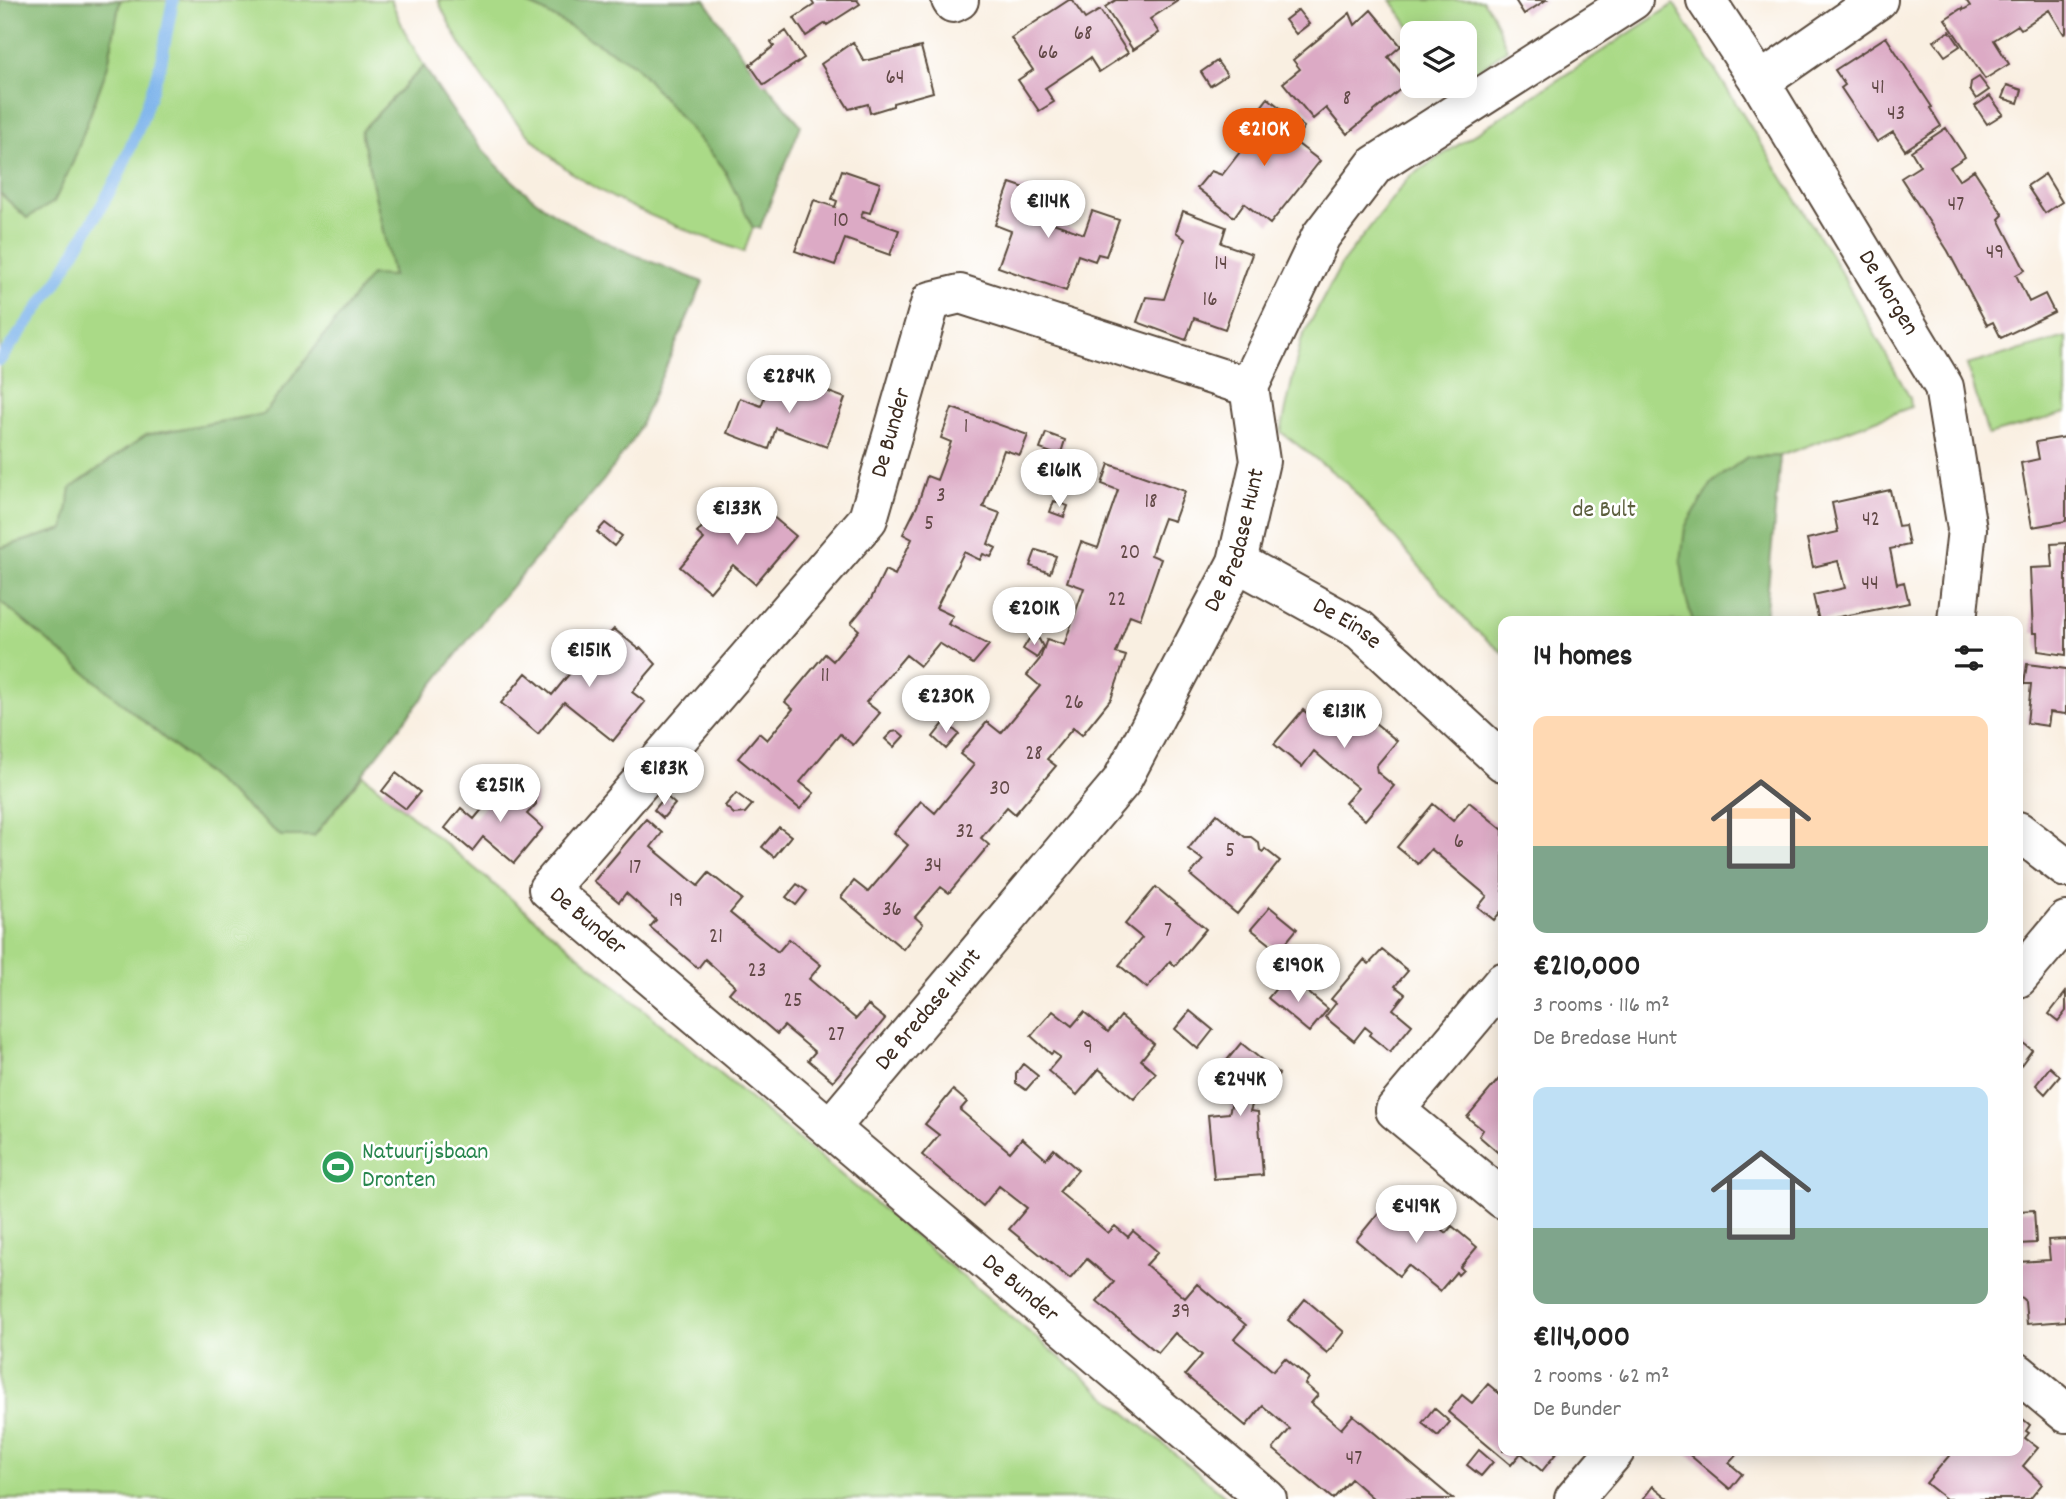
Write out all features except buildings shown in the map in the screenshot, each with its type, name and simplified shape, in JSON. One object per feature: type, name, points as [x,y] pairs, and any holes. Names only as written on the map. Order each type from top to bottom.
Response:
[{"type":"street","points":[[951,0],[953,3],[958,0]]},
{"type":"street","points":[[1249,387],[1321,236],[1376,165],[1633,0]]},
{"type":"street","name":"De Morgen","points":[[1706,0],[1760,82],[1944,387],[1968,528],[1958,616]]},
{"type":"street","points":[[1760,82],[1878,0]]},
{"type":"street","name":"De Bunder","points":[[1249,387],[960,293],[931,300],[867,519],[548,890],[1267,1499]]},
{"type":"street","name":"De Bredase Hunt","points":[[830,1128],[1121,782],[1237,562],[1260,461],[1249,387]]},
{"type":"street","name":"De Einse","points":[[1237,562],[1360,630],[1498,757]]},
{"type":"street","points":[[2023,835],[2066,868]]},
{"type":"street","points":[[2023,972],[2066,921]]},
{"type":"street","points":[[1498,988],[1395,1110],[1498,1195]]},
{"type":"street","points":[[2023,1377],[2066,1413]]},
{"type":"street","points":[[1574,1499],[1611,1456]]},
{"type":"green space","points":[[0,0],[120,0],[108,65],[73,162],[54,202],[27,218],[0,193]]},
{"type":"green space","points":[[120,0],[391,0],[424,66],[361,131],[393,276],[371,276],[264,414],[146,435],[64,529],[0,548],[0,193],[27,218],[73,162],[108,65]]},
{"type":"green space","points":[[438,0],[519,0],[635,65],[723,167],[753,228],[744,252],[622,202],[561,165],[499,101],[464,50]]},
{"type":"green space","points":[[519,0],[705,0],[748,63],[801,125],[760,228],[753,228],[723,167],[635,65]]},
{"type":"green space","points":[[1391,0],[1482,0],[1491,11],[1507,49],[1477,71],[1477,21],[1405,21]]},
{"type":"green space","name":"de Bult","points":[[1674,4],[1835,262],[1910,398],[1911,407],[1780,456],[1747,457],[1686,598],[1691,616],[1498,616],[1498,649],[1472,627],[1347,483],[1281,432],[1301,340],[1342,263],[1409,177]]},
{"type":"green space","points":[[424,66],[451,109],[483,150],[539,203],[612,245],[703,282],[635,437],[603,481],[494,607],[314,836],[281,836],[0,601],[0,548],[64,529],[71,488],[146,435],[264,414],[371,275],[393,276],[361,131]]},
{"type":"green space","points":[[2066,337],[2066,413],[1988,435],[1967,365]]},
{"type":"green space","points":[[1780,456],[1765,616],[1691,616],[1681,561],[1685,527],[1712,483],[1747,457]]},
{"type":"green space","name":"Natuurijsbaan Dronten","points":[[0,601],[281,836],[314,836],[363,775],[1229,1499],[0,1499]]},
{"type":"waterway","points":[[0,360],[56,284],[118,177],[141,122],[161,63],[173,0]]},
{"type":"place","name":"Natuurijsbaan Dronten","points":[[338,1167]]}]
